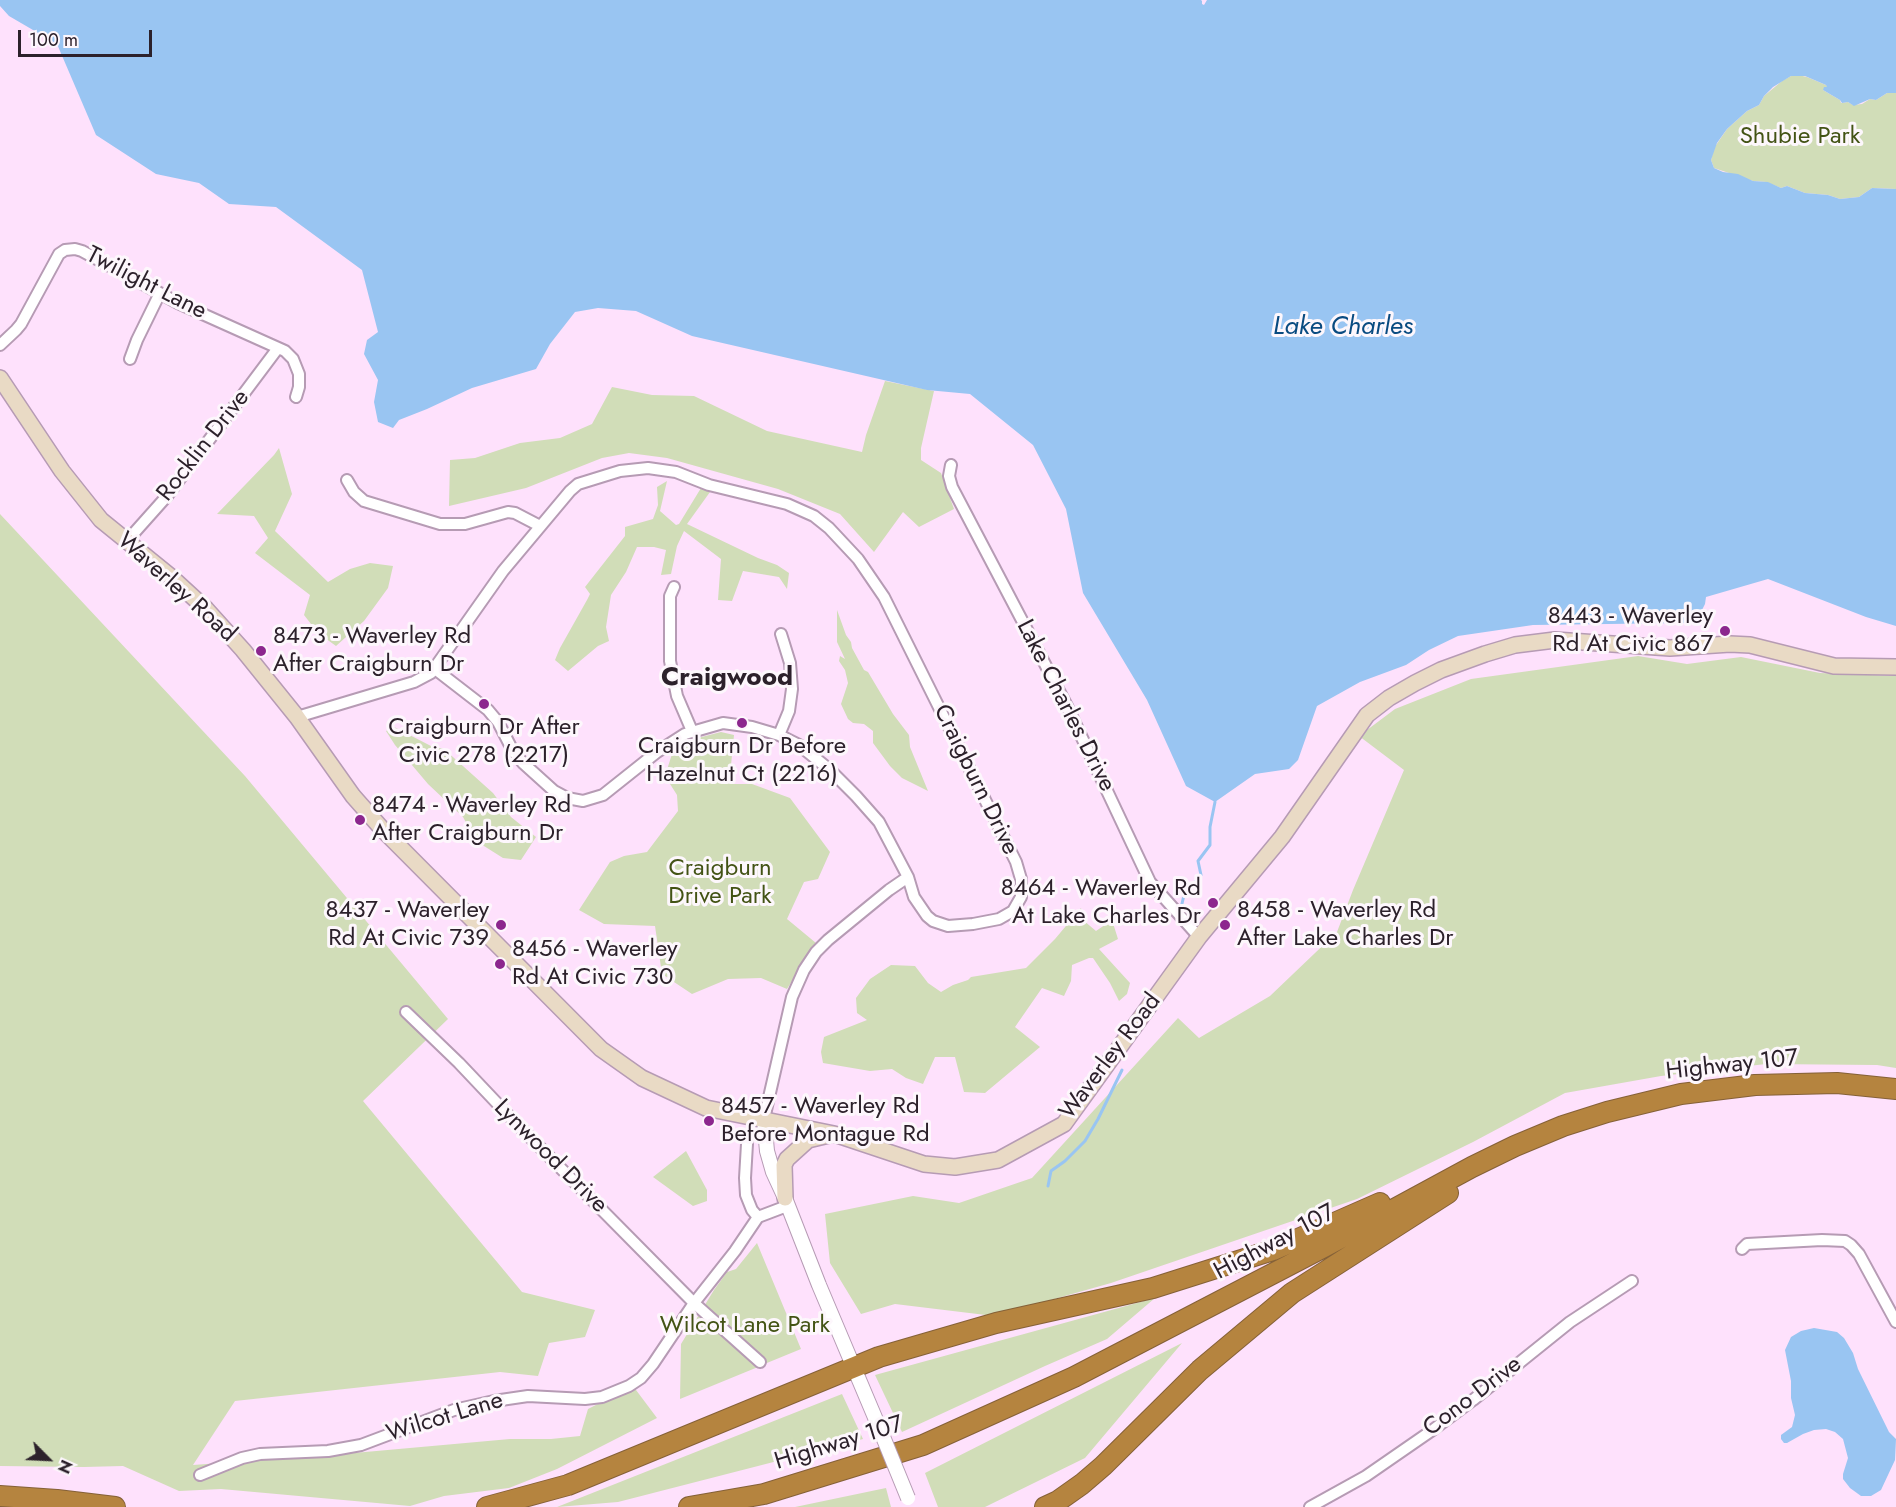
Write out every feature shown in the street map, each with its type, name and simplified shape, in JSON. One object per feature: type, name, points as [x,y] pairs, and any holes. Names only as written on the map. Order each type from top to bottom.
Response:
[{"type":"highway","name":"Highway 107","points":[[689,1507],[764,1494],[923,1445],[1074,1377],[1472,1167],[1563,1126],[1607,1112],[1680,1094],[1755,1085],[1837,1083],[1896,1089]]},
{"type":"highway","points":[[1045,1507],[1058,1501],[1103,1466],[1200,1370],[1292,1293],[1460,1185],[1563,1126]]},
{"type":"highway","points":[[487,1507],[568,1485],[879,1357],[996,1323],[1153,1288],[1273,1250],[1409,1191],[1472,1167]]},
{"type":"highway","points":[[0,1496],[115,1507]]},
{"type":"main road","name":"Waverley Road","points":[[0,378],[62,471],[101,520],[170,576],[206,609],[243,650],[297,717],[353,796],[383,830],[601,1049],[642,1078],[706,1108],[834,1134],[924,1164],[955,1167],[998,1160],[1064,1124],[1199,937],[1282,837],[1367,715],[1398,693],[1441,670],[1515,645],[1555,640],[1670,648],[1740,644],[1834,666],[1896,667]]},
{"type":"main road","points":[[786,1202],[784,1165],[788,1159],[808,1140],[834,1134]]},
{"type":"street","name":"Twilight Lane","points":[[0,345],[21,324],[57,257],[69,249],[75,249],[159,293],[289,355],[298,368],[300,383],[296,397]]},
{"type":"street","points":[[130,359],[159,293]]},
{"type":"street","name":"Rocklin Drive","points":[[126,542],[167,496],[278,348]]},
{"type":"street","name":"Lake Charles Drive","points":[[951,465],[949,476],[952,487],[1067,706],[1147,876],[1199,937]]},
{"type":"street","name":"Craigburn Drive","points":[[297,717],[426,677],[435,669],[503,571],[578,484],[620,471],[648,468],[676,472],[709,485],[787,504],[814,516],[829,528],[858,559],[884,597],[1016,862],[1021,879],[1021,897],[1013,911],[999,919],[948,926],[927,916],[914,897],[908,877],[879,822],[856,796],[830,770],[799,745],[752,726],[723,723],[692,731],[675,739],[603,795],[589,800],[576,800],[561,796],[523,763],[488,710],[435,669]]},
{"type":"street","points":[[347,480],[354,492],[364,501],[440,524],[465,524],[508,512],[515,513],[540,526]]},
{"type":"street","points":[[674,587],[670,596],[669,661],[677,696],[692,731]]},
{"type":"street","points":[[779,735],[789,711],[792,689],[790,663],[782,634]]},
{"type":"street","points":[[908,877],[828,940],[816,952],[804,970],[789,1007],[764,1119],[764,1134],[770,1163],[909,1503]]},
{"type":"street","name":"Lynwood Drive","points":[[406,1012],[694,1303],[760,1362]]},
{"type":"street","points":[[747,1144],[746,1195],[752,1210],[758,1217],[786,1202]]},
{"type":"street","name":"Wilcot Lane","points":[[200,1475],[242,1458],[260,1454],[328,1451],[361,1445],[454,1410],[494,1401],[528,1396],[569,1399],[602,1396],[629,1386],[641,1378],[653,1364],[694,1303],[735,1251],[758,1217]]},
{"type":"street","points":[[1742,1249],[1747,1244],[1829,1239],[1845,1241],[1859,1254],[1896,1322]]},
{"type":"street","name":"Cono Drive","points":[[1310,1507],[1366,1476],[1434,1429],[1570,1322],[1632,1281]]},
{"type":"green space","name":"Shubie Park","points":[[1798,75],[1826,85],[1828,87],[1823,90],[1840,100],[1841,103],[1862,104],[1870,99],[1876,100],[1887,93],[1896,93],[1896,189],[1872,188],[1859,197],[1840,199],[1828,195],[1805,193],[1787,186],[1781,188],[1714,168],[1711,160],[1714,148],[1727,129],[1747,111],[1759,105],[1764,96],[1782,81]]},
{"type":"green space","points":[[885,381],[934,391],[921,448],[921,460],[941,473],[954,509],[919,527],[903,512],[874,552],[840,514],[778,489],[667,458],[629,453],[602,458],[526,488],[449,506],[450,460],[475,458],[520,443],[560,438],[592,424],[612,387],[652,395],[694,396],[767,431],[862,452]]},
{"type":"green space","points":[[279,448],[292,494],[275,531],[328,582],[350,569],[370,563],[393,566],[388,588],[364,621],[336,646],[318,633],[304,615],[310,595],[255,553],[268,538],[254,516],[217,514]]},
{"type":"green space","points":[[667,481],[660,511],[676,525],[679,524],[701,488],[710,492],[687,524],[777,565],[789,573],[787,589],[779,577],[743,571],[732,601],[718,600],[721,559],[684,531],[677,546],[671,574],[661,575],[666,550],[637,547],[626,572],[611,595],[606,627],[609,641],[598,646],[568,671],[555,660],[590,594],[585,587],[625,536],[625,527],[653,519],[658,505],[657,487]]},
{"type":"green space","points":[[0,514],[245,776],[448,1019],[363,1101],[522,1292],[595,1310],[585,1337],[549,1343],[538,1376],[500,1372],[235,1401],[193,1465],[510,1439],[580,1436],[588,1409],[633,1386],[657,1418],[557,1469],[509,1488],[444,1496],[410,1506],[221,1489],[179,1491],[123,1466],[0,1466]]},
{"type":"green space","points":[[837,610],[846,635],[864,670],[868,672],[893,714],[909,735],[910,747],[928,791],[902,778],[890,766],[873,743],[873,731],[864,724],[853,723],[848,719],[841,704],[848,683],[845,670],[839,661],[840,656],[845,659],[837,642]]},
{"type":"green space","points":[[1638,656],[1687,664],[1741,657],[1820,673],[1896,676],[1896,1068],[1877,1065],[1766,1064],[1661,1076],[1565,1093],[1473,1142],[1357,1199],[1111,1283],[994,1316],[895,1304],[861,1314],[830,1263],[825,1214],[913,1196],[959,1203],[1032,1178],[1178,1018],[1199,1038],[1270,996],[1337,932],[1404,770],[1359,736],[1395,709],[1471,679]]},
{"type":"green space","points":[[394,727],[431,746],[444,749],[493,793],[511,817],[536,837],[521,860],[503,858],[476,841],[463,817],[428,784],[395,745],[386,731]]},
{"type":"green space","name":"Craigburn Drive Park","points":[[721,732],[734,735],[731,765],[733,784],[752,784],[790,798],[830,852],[818,879],[804,882],[787,919],[816,943],[787,989],[761,978],[728,979],[692,994],[662,974],[655,926],[604,924],[579,910],[610,862],[624,856],[647,852],[678,811],[677,795],[665,776],[672,754],[686,741]]},
{"type":"green space","points":[[1081,908],[1083,920],[1096,931],[1112,920],[1118,939],[1099,949],[1130,983],[1127,994],[1119,1001],[1093,958],[1072,965],[1071,981],[1064,996],[1042,988],[1015,1027],[1040,1047],[985,1093],[964,1092],[955,1057],[935,1057],[923,1084],[906,1078],[892,1069],[870,1071],[823,1063],[821,1052],[824,1037],[867,1020],[857,1013],[856,998],[870,979],[891,965],[915,966],[928,983],[941,992],[971,977],[1026,968]]},
{"type":"green space","points":[[686,1151],[707,1190],[707,1201],[693,1206],[653,1177]]},
{"type":"green space","name":"Wilcot Lane Park","points":[[757,1243],[801,1349],[762,1365],[760,1368],[680,1399],[681,1344],[727,1272],[736,1269]]},
{"type":"green space","points":[[1155,1298],[1107,1339],[902,1432],[875,1375]]},
{"type":"green space","points":[[1182,1343],[1085,1458],[985,1507],[938,1507],[925,1473]]},
{"type":"green space","points":[[842,1394],[863,1439],[618,1502],[557,1507]]},
{"type":"green space","points":[[886,1488],[891,1507],[795,1507]]},
{"type":"water","name":"Lake Charles","points":[[0,0],[1201,0],[1204,5],[1207,0],[1896,0],[1896,93],[1887,93],[1876,100],[1870,99],[1854,106],[1848,102],[1842,103],[1823,90],[1827,87],[1826,85],[1805,76],[1791,76],[1773,87],[1759,105],[1747,111],[1727,129],[1717,143],[1711,160],[1714,168],[1723,172],[1738,174],[1753,181],[1768,182],[1781,188],[1787,186],[1805,193],[1828,195],[1840,199],[1859,197],[1872,188],[1896,189],[1896,626],[1866,617],[1768,579],[1706,597],[1695,624],[1533,625],[1458,636],[1429,650],[1406,665],[1360,682],[1317,706],[1298,760],[1289,769],[1255,774],[1215,802],[1186,786],[1147,700],[1083,593],[1066,509],[1033,445],[970,394],[927,390],[692,336],[636,311],[598,308],[575,312],[550,344],[536,369],[472,388],[399,420],[393,428],[378,422],[374,402],[378,380],[364,354],[367,340],[378,332],[362,270],[276,207],[229,204],[199,183],[156,174],[96,135],[57,44],[9,16],[0,6]]},
{"type":"water","points":[[1814,1328],[1837,1332],[1844,1338],[1889,1432],[1896,1439],[1895,1460],[1881,1490],[1871,1496],[1861,1496],[1843,1479],[1848,1458],[1843,1439],[1835,1432],[1826,1429],[1814,1430],[1787,1443],[1781,1439],[1781,1435],[1792,1427],[1795,1415],[1785,1350],[1791,1337],[1801,1331]]},
{"type":"waterway","points":[[1181,908],[1184,895],[1201,875],[1198,861],[1210,845],[1210,827],[1215,802]]},
{"type":"waterway","points":[[1048,1186],[1051,1171],[1085,1141],[1122,1070]]},
{"type":"place","name":"8443 - Waverley Rd At Civic 867","points":[[1725,631]]},
{"type":"place","name":"8473 - Waverley Rd After Craigburn Dr","points":[[261,651]]},
{"type":"place","name":"Craigburn Dr After Civic 278 (2217)","points":[[484,704]]},
{"type":"place","name":"Craigburn Dr Before Hazelnut Ct (2216)","points":[[742,723]]},
{"type":"place","name":"8474 - Waverley Rd After Craigburn Dr","points":[[360,820]]},
{"type":"place","name":"8464 - Waverley Rd At Lake Charles Dr","points":[[1213,903]]},
{"type":"place","name":"8437 - Waverley Rd At Civic 739","points":[[501,925]]},
{"type":"place","name":"8458 - Waverley Rd After Lake Charles Dr","points":[[1225,925]]},
{"type":"place","name":"8456 - Waverley Rd At Civic 730","points":[[500,964]]},
{"type":"place","name":"8457 - Waverley Rd Before Montague Rd","points":[[709,1121]]},
{"type":"district","name":"Craigwood","points":[[727,679]]}]
